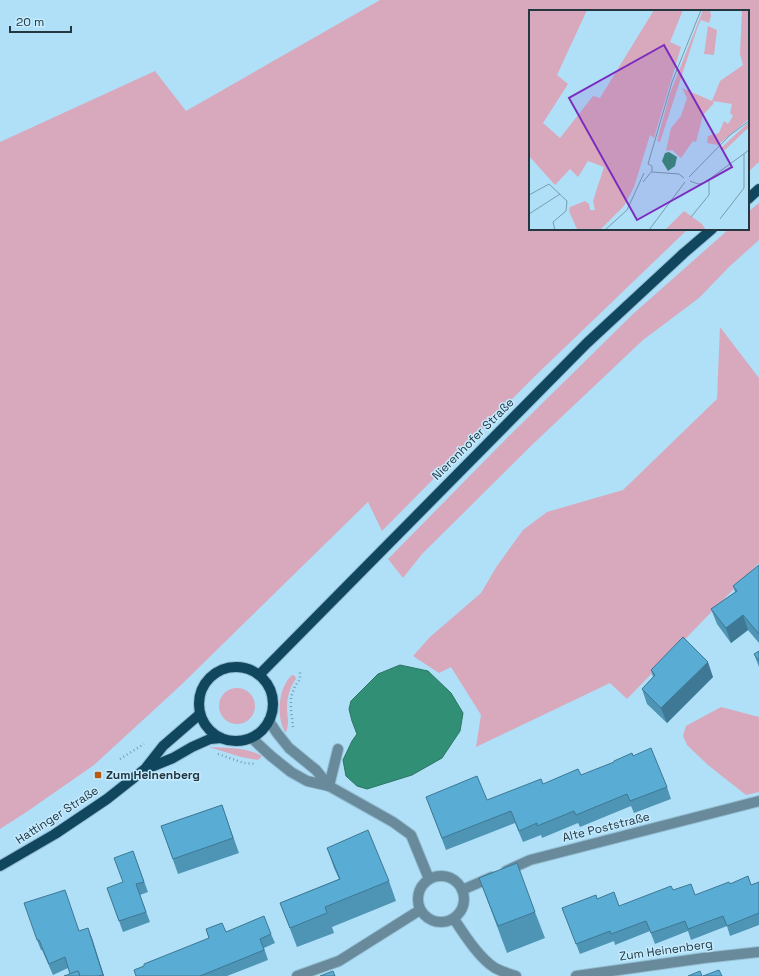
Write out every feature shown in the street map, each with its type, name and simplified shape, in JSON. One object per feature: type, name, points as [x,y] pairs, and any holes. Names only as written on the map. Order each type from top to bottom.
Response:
[{"type":"main road","points":[[749,198],[759,190]]},
{"type":"main road","name":"Nierenhofer Straße","points":[[259,675],[587,343],[711,230]]},
{"type":"main road","points":[[235,667],[248,669],[259,675],[268,685],[272,694],[273,708],[269,721],[263,730],[252,738],[242,741],[228,741],[209,730],[200,714],[199,701],[201,692],[207,681],[214,674],[222,670],[235,667]]},
{"type":"main road","name":"Hattinger Straße","points":[[0,866],[55,834],[107,799],[145,769],[162,746],[200,714]]},
{"type":"main road","name":"Hattinger Straße","points":[[145,769],[173,758],[210,739],[221,738]]},
{"type":"street","points":[[269,721],[289,748],[316,770],[329,786]]},
{"type":"street","points":[[252,738],[291,772],[307,781],[329,786],[393,822],[411,835],[429,879]]},
{"type":"street","points":[[329,786],[338,749]]},
{"type":"street","name":"Alte Poststraße","points":[[462,890],[530,860],[759,801]]},
{"type":"street","points":[[437,876],[445,876],[458,883],[462,890],[464,903],[459,915],[454,919],[439,923],[432,921],[420,910],[418,896],[420,889],[429,879],[437,876]]},
{"type":"street","points":[[297,976],[339,961],[420,910]]},
{"type":"street","points":[[454,919],[483,958],[494,967],[516,976]]},
{"type":"street","name":"Zum Heinenberg","points":[[577,976],[704,958],[759,952]]},
{"type":"shaded area","points":[[380,0],[759,0],[759,162],[749,171],[749,10],[529,10],[529,230],[687,230],[532,379],[382,531],[368,502],[180,686],[94,765],[0,829],[0,142],[155,71],[186,111]]},
{"type":"shaded area","points":[[759,203],[759,240],[730,266],[699,298],[643,340],[533,444],[422,554],[403,578],[388,559],[508,437],[633,314],[728,230],[749,230],[749,211]]},
{"type":"shaded area","points":[[720,327],[759,378],[759,563],[627,699],[610,683],[476,747],[481,715],[451,667],[439,673],[413,656],[430,637],[481,593],[497,566],[523,530],[547,512],[623,490],[717,399]]},
{"type":"shaded area","points":[[400,665],[428,671],[451,693],[463,713],[460,731],[442,758],[412,775],[367,789],[357,786],[346,776],[343,760],[357,734],[349,709],[351,701],[378,674]]},
{"type":"shaded area","points":[[292,675],[295,676],[296,679],[288,700],[288,722],[286,733],[281,722],[280,701],[283,688]]},
{"type":"shaded area","points":[[237,688],[250,693],[255,706],[250,719],[237,724],[224,719],[219,706],[224,693]]},
{"type":"shaded area","points":[[721,707],[759,717],[759,792],[746,795],[708,765],[687,745],[683,736],[686,726]]},
{"type":"shaded area","points":[[209,747],[243,749],[262,756],[258,760],[241,757]]},
{"type":"building","points":[[759,565],[759,634],[743,615],[726,628],[711,609],[737,591],[733,586]]},
{"type":"building","points":[[683,637],[708,662],[661,708],[642,689],[655,675],[651,670]]},
{"type":"building","points":[[759,651],[759,661],[754,654]]},
{"type":"building","points":[[651,748],[667,787],[630,801],[627,794],[576,815],[574,811],[537,826],[537,823],[519,831],[511,811],[442,838],[426,797],[477,776],[487,800],[541,779],[543,784],[578,769],[581,775],[632,753],[633,756]]},
{"type":"building","points":[[222,805],[233,838],[173,859],[161,826]]},
{"type":"building","points":[[368,830],[389,881],[325,907],[327,913],[290,928],[280,903],[340,879],[327,848]]},
{"type":"building","points":[[133,851],[144,882],[136,884],[146,912],[119,921],[107,888],[123,882],[114,858]]},
{"type":"building","points":[[517,863],[535,912],[498,926],[479,878]]},
{"type":"building","points":[[748,876],[751,885],[759,882],[759,913],[727,926],[723,916],[688,929],[685,921],[651,933],[646,921],[611,934],[610,931],[576,944],[562,908],[596,895],[597,899],[614,892],[619,906],[671,886],[673,890],[691,884],[695,895],[729,882],[730,884]]},
{"type":"building","points":[[65,890],[79,931],[88,928],[103,975],[80,976],[78,971],[70,974],[65,957],[49,964],[39,940],[37,940],[24,903]]},
{"type":"building","points":[[264,916],[271,934],[260,939],[264,950],[200,976],[136,976],[134,970],[144,966],[144,964],[209,938],[206,929],[222,923],[226,932]]},
{"type":"building","points":[[719,970],[722,976],[703,976]]},
{"type":"building","points":[[78,971],[80,976],[64,976]]},
{"type":"building","points":[[333,971],[335,976],[320,976]]},
{"type":"building","points":[[700,971],[702,976],[688,976]]},
{"type":"place","name":"Zum Heinenberg","points":[[98,775]]}]
